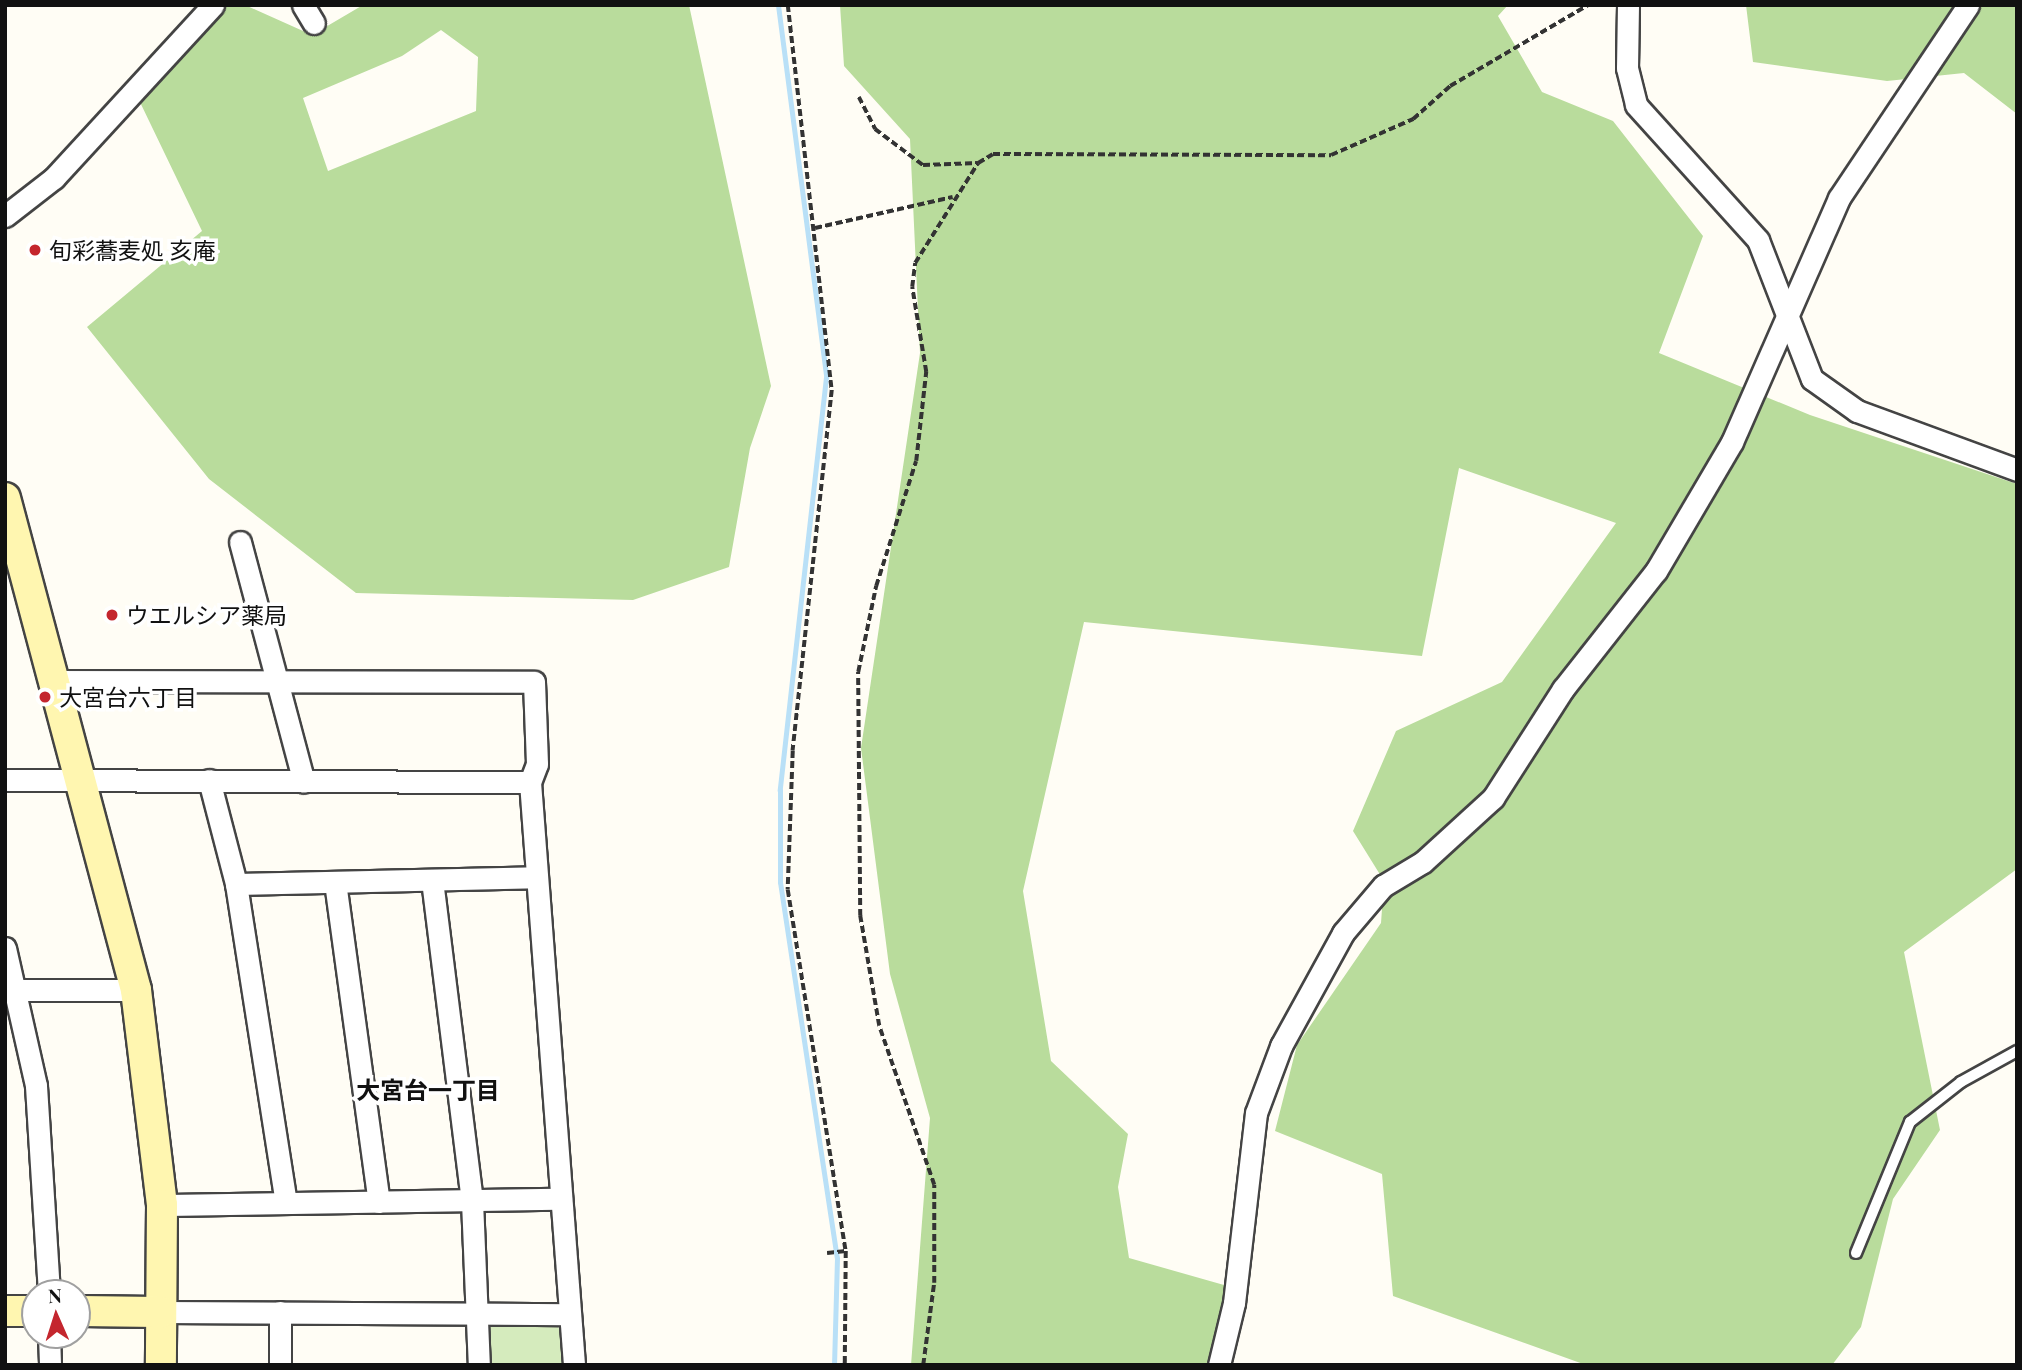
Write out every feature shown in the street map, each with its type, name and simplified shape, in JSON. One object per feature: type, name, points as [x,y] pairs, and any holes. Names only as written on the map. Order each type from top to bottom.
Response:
[{"type":"street","points":[[5,216],[54,178],[213,5]]},
{"type":"street","points":[[1628,5],[1626,68],[1636,105],[1646,123],[1745,221],[1785,314],[1800,360],[1832,398],[2017,470]]},
{"type":"street","points":[[1219,1365],[1234,1303],[1254,1123],[1281,1046],[1356,914],[1493,798],[1563,689],[1656,571],[1732,442],[1785,314],[1839,198],[1968,5]]},
{"type":"street","points":[[5,498],[58,681],[136,990],[162,1205],[161,1365]]},
{"type":"street","points":[[240,542],[280,681],[304,782]]},
{"type":"street","points":[[58,681],[534,682],[537,764],[530,782],[574,1365]]},
{"type":"street","points":[[5,780],[530,782]]},
{"type":"street","points":[[209,780],[236,884],[286,1203]]},
{"type":"street","points":[[236,884],[537,877]]},
{"type":"street","points":[[432,880],[472,1201],[479,1365]]},
{"type":"street","points":[[335,882],[379,1202]]},
{"type":"street","points":[[5,948],[10,989],[36,1086],[48,1279]]},
{"type":"street","points":[[10,989],[136,990]]},
{"type":"street","points":[[162,1205],[561,1199]]},
{"type":"street","points":[[91,1311],[569,1314]]},
{"type":"street","points":[[280,1312],[280,1365]]},
{"type":"lane","points":[[1856,1253],[1910,1122],[1961,1082],[2017,1051]]},
{"type":"path","points":[[788,5],[832,390],[793,751],[788,890],[846,1251],[845,1365]]},
{"type":"path","points":[[923,1365],[934,1283],[934,1185],[879,1026],[860,916],[858,672],[918,453],[926,372],[913,274],[953,197],[978,163],[993,154],[1331,155],[1413,119],[1450,86],[1588,5]]},
{"type":"path","points":[[859,97],[875,129],[923,165],[978,163]]},
{"type":"path","points":[[815,228],[953,197]]},
{"type":"path","points":[[827,1253],[846,1251]]},
{"type":"green space","points":[[218,5],[245,5],[312,35],[363,5],[689,5],[771,386],[750,448],[729,567],[633,600],[356,593],[209,479],[87,327],[202,231],[138,98]],"holes":[[[441,30],[478,57],[476,111],[328,171],[303,98],[402,56]]]},
{"type":"green space","points":[[840,5],[1508,5],[1498,16],[1542,92],[1613,121],[1703,236],[1659,353],[1810,415],[2017,484],[2017,869],[1904,952],[1940,1130],[1893,1199],[1861,1327],[1832,1365],[1586,1365],[1393,1296],[1382,1174],[1275,1131],[1297,1045],[1381,923],[1384,881],[1353,831],[1396,731],[1502,682],[1616,523],[1459,468],[1422,656],[1084,622],[1023,891],[1051,1061],[1128,1134],[1118,1187],[1129,1258],[1231,1287],[1232,1365],[911,1365],[930,1118],[890,974],[861,748],[920,353],[910,139],[844,66]]},
{"type":"green space","points":[[1746,5],[2017,5],[2017,114],[1964,73],[1887,81],[1753,62]]},
{"type":"green space","points":[[552,1322],[566,1334],[568,1365],[480,1365],[485,1323]]},
{"type":"waterway","points":[[778,5],[826,377],[780,790],[780,882],[837,1258],[834,1365]]},
{"type":"place","name":"旬彩蕎麦処 亥庵","points":[[35,250]]},
{"type":"place","name":"ウエルシア薬局","points":[[112,615]]},
{"type":"place","name":"大宮台六丁目","points":[[45,697]]},
{"type":"district","name":"大宮台一丁目","points":[[428,1090]]}]
